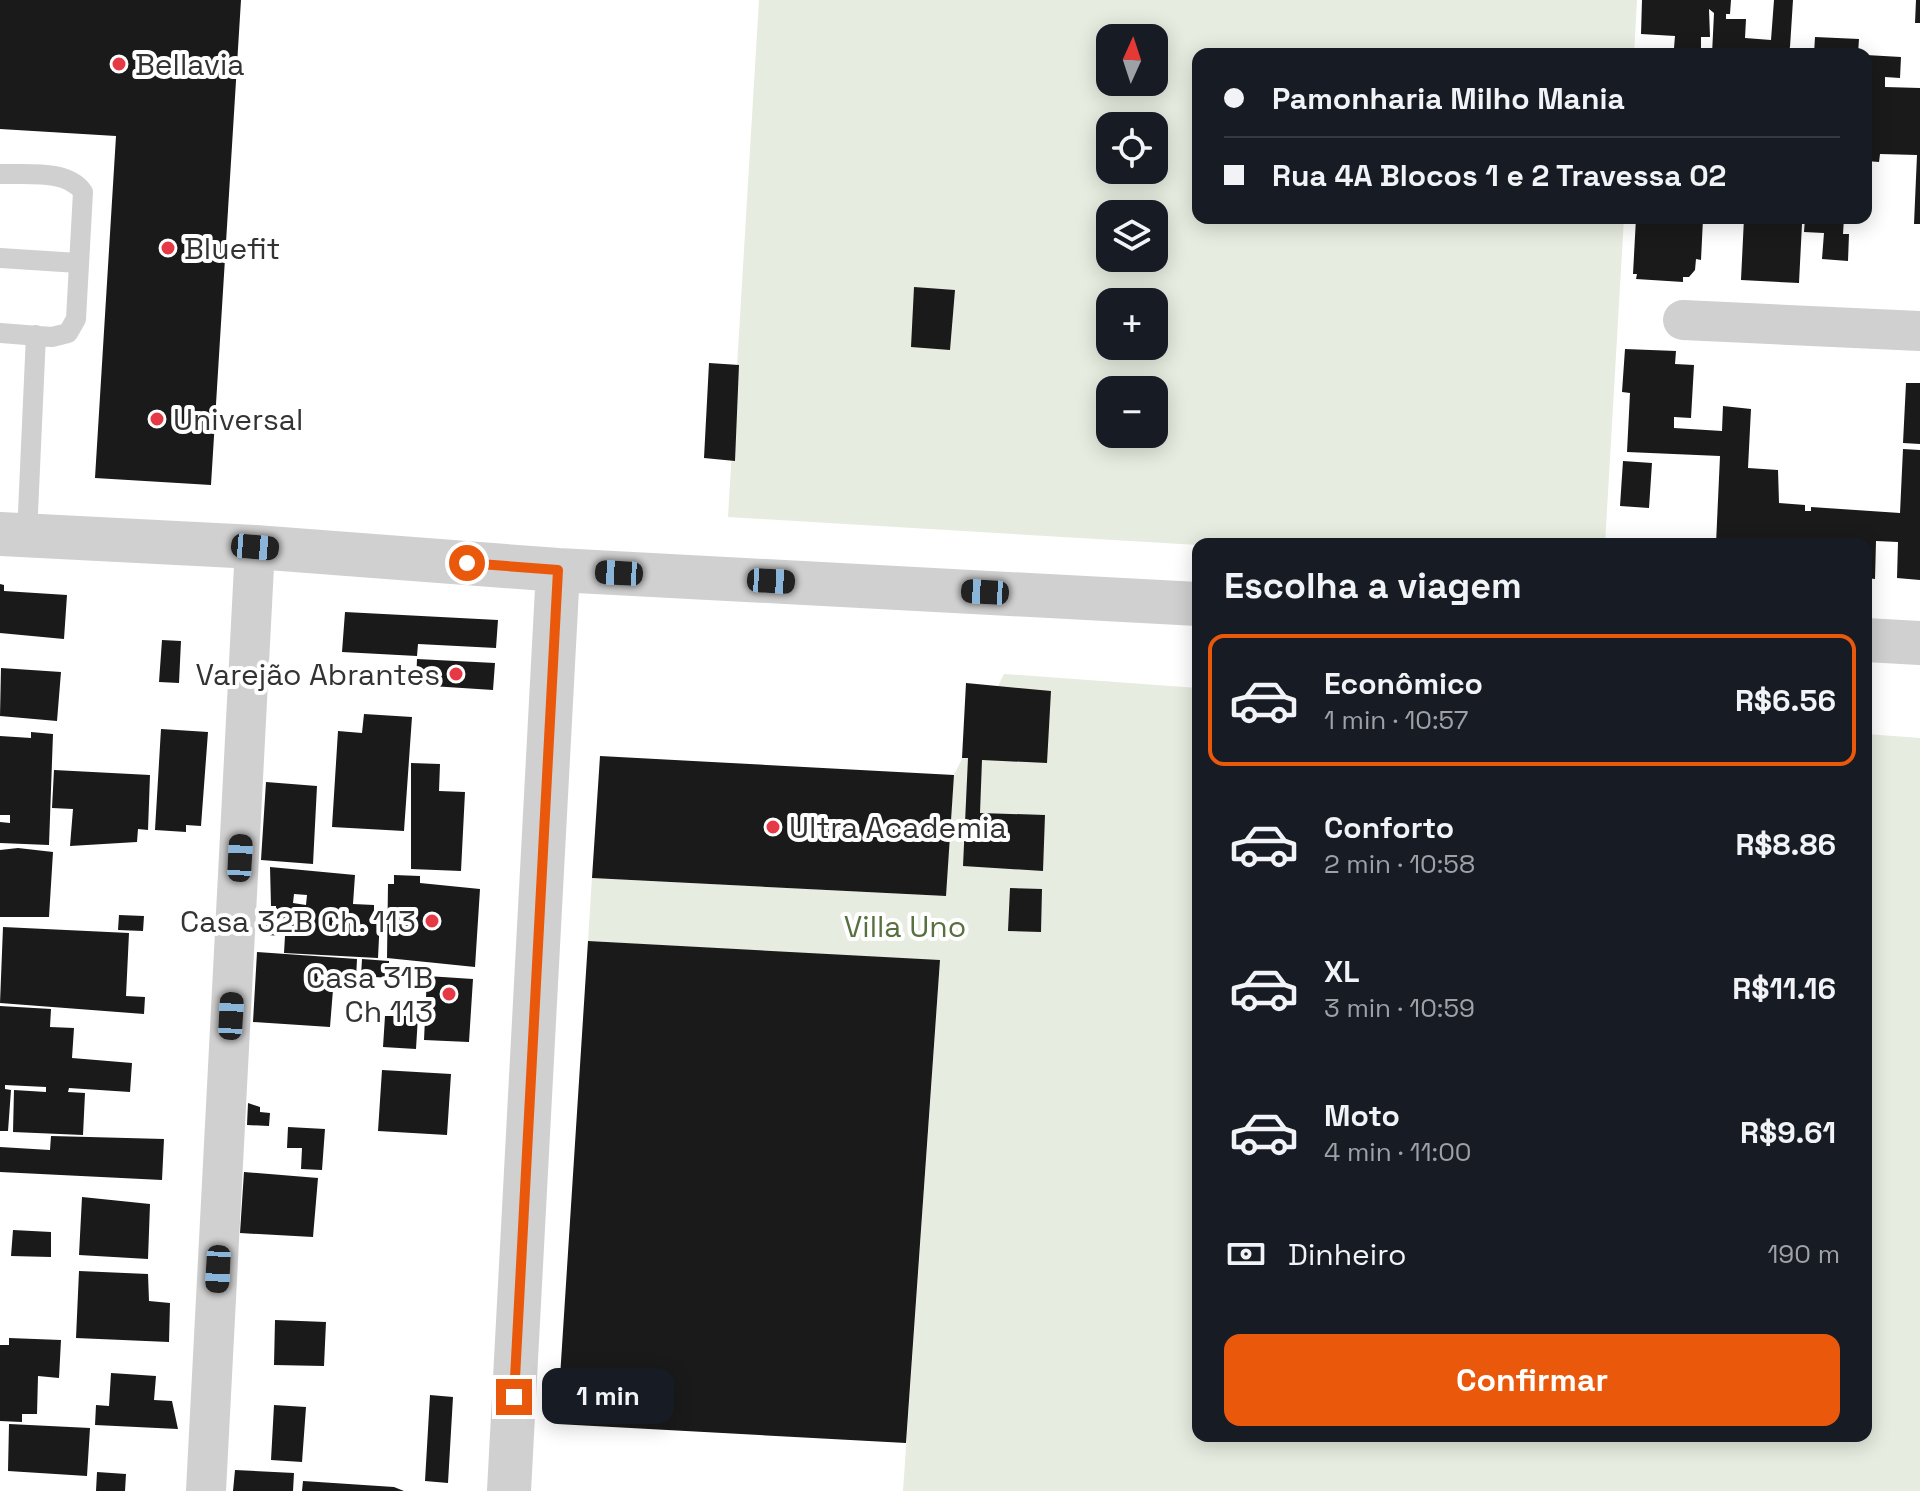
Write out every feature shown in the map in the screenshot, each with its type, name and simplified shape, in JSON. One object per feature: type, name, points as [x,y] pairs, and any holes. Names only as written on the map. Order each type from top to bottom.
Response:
[{"type":"street","points":[[1683,320],[1920,331]]},
{"type":"street","points":[[13,535],[255,547],[558,570],[1192,604]]},
{"type":"street","points":[[206,1491],[255,547]]},
{"type":"street","points":[[509,1491],[558,570]]},
{"type":"street","points":[[1872,640],[1920,643]]},
{"type":"lane","points":[[0,174],[64,177],[76,182],[83,192],[76,319],[68,333],[0,333]]},
{"type":"lane","points":[[0,258],[78,263]]},
{"type":"lane","points":[[13,535],[36,335]]},
{"type":"green space","points":[[759,0],[1637,0],[1634,48],[1192,48],[1192,224],[1624,224],[1605,538],[1192,538],[1192,545],[728,517]]},
{"type":"green space","name":"Villa Uno","points":[[1004,674],[1192,688],[1192,1442],[1872,1442],[1872,734],[1920,738],[1920,1491],[903,1491],[940,961],[588,941],[592,878],[945,896],[954,775]]},
{"type":"building","points":[[0,0],[241,0],[211,485],[95,478],[116,136],[0,129]]},
{"type":"building","points":[[1642,0],[1731,0],[1730,14],[1726,14],[1726,19],[1746,19],[1745,38],[1771,40],[1774,0],[1793,0],[1790,48],[1712,48],[1714,13],[1709,9],[1710,37],[1701,37],[1701,48],[1674,48],[1675,36],[1641,34]]},
{"type":"building","points":[[1916,0],[1920,0],[1920,23],[1915,23]]},
{"type":"building","points":[[1815,37],[1859,39],[1858,48],[1814,48]]},
{"type":"building","points":[[1872,55],[1901,57],[1900,78],[1885,77],[1885,87],[1920,88],[1920,224],[1914,224],[1917,155],[1880,154],[1879,162],[1872,161]]},
{"type":"building","points":[[1636,224],[1703,224],[1701,260],[1696,259],[1695,270],[1689,277],[1683,277],[1683,282],[1636,279],[1637,274],[1633,274]]},
{"type":"building","points":[[1744,224],[1802,224],[1799,283],[1741,280]]},
{"type":"building","points":[[1805,224],[1844,224],[1843,234],[1849,234],[1848,261],[1822,259],[1824,233],[1804,232]]},
{"type":"building","points":[[914,287],[955,290],[950,350],[911,347]]},
{"type":"building","points":[[1625,349],[1676,351],[1675,364],[1694,365],[1691,418],[1674,417],[1674,428],[1722,431],[1723,406],[1751,409],[1748,468],[1778,470],[1779,503],[1805,505],[1805,511],[1811,511],[1811,507],[1900,513],[1903,449],[1920,450],[1920,580],[1897,578],[1898,542],[1876,541],[1875,579],[1872,579],[1872,538],[1716,538],[1720,456],[1627,452],[1630,393],[1622,392]]},
{"type":"building","points":[[709,363],[739,365],[735,461],[704,458]]},
{"type":"building","points":[[1906,383],[1920,383],[1920,444],[1903,443]]},
{"type":"building","points":[[1623,461],[1652,463],[1649,508],[1620,506]]},
{"type":"building","points":[[0,584],[4,585],[4,591],[67,595],[64,639],[0,633]]},
{"type":"building","points":[[345,612],[498,620],[496,648],[418,644],[417,656],[342,652]]},
{"type":"building","points":[[162,640],[181,641],[179,683],[159,682]]},
{"type":"building","name":"Varejão Abrantes","points":[[417,659],[495,663],[493,690],[416,685]]},
{"type":"building","points":[[1,668],[61,672],[57,721],[0,716]]},
{"type":"building","points":[[966,683],[1051,691],[1047,763],[982,760],[980,813],[1045,815],[1043,871],[963,866],[968,758],[962,758]]},
{"type":"building","points":[[364,714],[412,717],[404,831],[332,827],[338,731],[362,733]]},
{"type":"building","points":[[161,729],[208,732],[201,826],[186,825],[186,832],[155,830]]},
{"type":"building","points":[[31,732],[53,734],[49,845],[0,843],[0,822],[10,823],[10,815],[0,815],[0,736],[31,738]]},
{"type":"building","name":"Ultra Academia","points":[[600,756],[954,775],[946,896],[592,878]]},
{"type":"building","points":[[411,763],[440,764],[439,791],[465,792],[461,871],[411,869]]},
{"type":"building","points":[[54,770],[150,775],[148,830],[138,829],[137,842],[70,846],[73,809],[52,808]]},
{"type":"building","points":[[266,782],[317,786],[313,864],[261,860]]},
{"type":"building","points":[[18,848],[53,852],[49,917],[0,917],[0,850]]},
{"type":"building","points":[[270,867],[355,875],[353,904],[374,905],[374,917],[380,917],[378,958],[284,953],[285,936],[266,935],[267,910],[276,910],[276,906],[271,906]],"holes":[[[294,894],[307,895],[306,905],[293,903]]]},
{"type":"building","name":"Casa 32B Ch. 113","points":[[394,875],[420,876],[420,883],[480,889],[475,967],[387,958],[388,884],[394,884]]},
{"type":"building","points":[[1010,888],[1042,889],[1041,932],[1008,931]]},
{"type":"building","points":[[119,915],[144,916],[143,931],[118,930]]},
{"type":"building","points":[[3,927],[129,933],[126,996],[145,997],[144,1014],[0,1003]]},
{"type":"building","points":[[588,941],[940,960],[906,1443],[557,1424]]},
{"type":"building","points":[[257,952],[357,959],[356,979],[334,977],[330,1027],[253,1022]]},
{"type":"building","points":[[362,959],[389,961],[389,978],[361,976]]},
{"type":"building","name":"Casa 31B Ch 113","points":[[427,976],[473,979],[469,1042],[424,1040]]},
{"type":"building","points":[[0,1006],[51,1009],[50,1027],[74,1028],[72,1058],[132,1063],[130,1092],[69,1088],[68,1092],[85,1093],[83,1135],[13,1132],[14,1090],[46,1092],[46,1087],[5,1085],[5,1089],[11,1090],[8,1131],[0,1131]]},
{"type":"building","points":[[385,1016],[418,1016],[416,1049],[383,1047]]},
{"type":"building","points":[[382,1070],[451,1074],[447,1135],[378,1131]]},
{"type":"building","points":[[248,1103],[260,1107],[260,1112],[270,1113],[269,1126],[247,1125]]},
{"type":"building","points":[[288,1127],[325,1129],[322,1170],[301,1169],[302,1148],[287,1148]]},
{"type":"building","points":[[51,1136],[164,1139],[162,1180],[0,1172],[0,1147],[50,1150]]},
{"type":"building","points":[[244,1172],[318,1178],[313,1237],[240,1233]]},
{"type":"building","points":[[82,1197],[150,1204],[148,1259],[79,1255]]},
{"type":"building","points":[[13,1230],[51,1232],[51,1257],[11,1256]]},
{"type":"building","points":[[79,1271],[148,1274],[149,1301],[170,1303],[169,1342],[76,1338]]},
{"type":"building","points":[[275,1320],[326,1322],[324,1366],[274,1365]]},
{"type":"building","points":[[9,1338],[61,1340],[59,1378],[38,1376],[37,1414],[22,1414],[22,1422],[0,1421],[0,1345],[9,1345]]},
{"type":"building","points":[[111,1373],[156,1376],[154,1400],[172,1401],[178,1429],[95,1425],[96,1405],[109,1406]]},
{"type":"building","points":[[430,1395],[453,1397],[448,1483],[425,1481]]},
{"type":"building","points":[[274,1405],[306,1407],[302,1462],[271,1460]]},
{"type":"building","points":[[9,1424],[90,1428],[87,1476],[8,1471]]},
{"type":"building","points":[[235,1470],[294,1473],[293,1491],[233,1491]]},
{"type":"building","points":[[97,1472],[126,1474],[125,1491],[96,1491]]},
{"type":"building","points":[[303,1481],[394,1487],[404,1491],[302,1491]]},
{"type":"place","name":"Bellavia","points":[[119,64]]},
{"type":"place","name":"Bluefit","points":[[168,248]]},
{"type":"place","name":"Universal","points":[[157,419]]},
{"type":"place","name":"Varejão Abrantes","points":[[456,674]]},
{"type":"place","name":"Ultra Academia","points":[[773,827]]},
{"type":"place","name":"Casa 32B Ch. 113","points":[[432,921]]},
{"type":"place","name":"Casa 31B Ch 113","points":[[449,994]]},
{"type":"route","points":[[467,563],[558,570],[514,1397]]}]
